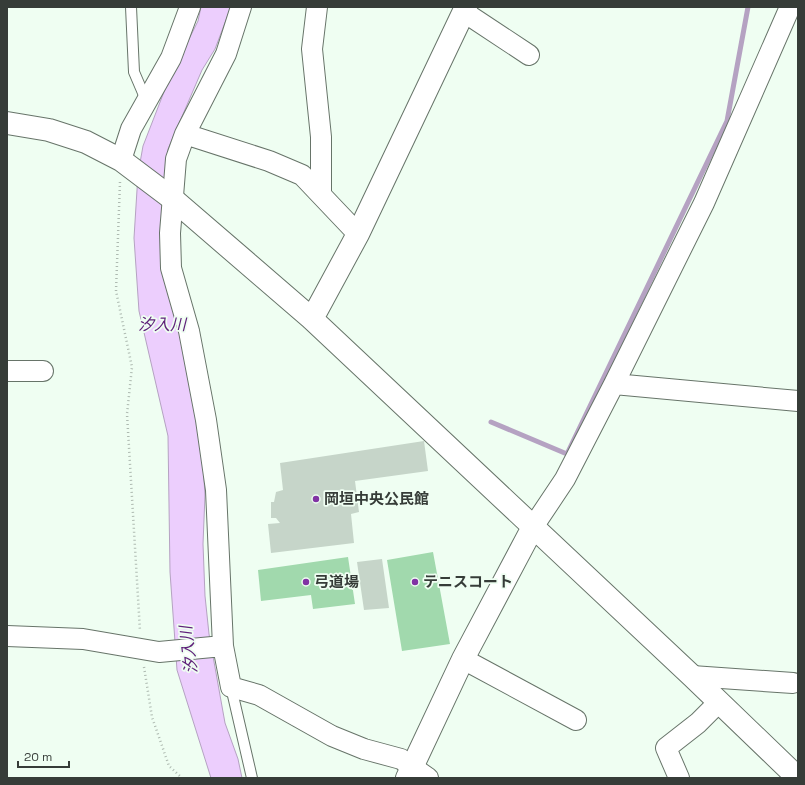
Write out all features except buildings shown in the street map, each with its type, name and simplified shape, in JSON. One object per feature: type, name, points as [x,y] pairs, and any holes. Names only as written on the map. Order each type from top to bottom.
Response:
[{"type":"street","points":[[121,160],[131,129],[170,58],[190,7]]},
{"type":"street","points":[[241,7],[226,54],[185,134],[176,159],[174,200],[170,233],[171,268],[189,331],[206,420],[216,490],[219,646],[230,687],[259,695],[332,736],[364,749],[401,759],[416,774],[463,659],[533,527],[565,479],[704,203],[790,7]]},
{"type":"street","points":[[317,7],[312,49],[321,136],[321,194]]},
{"type":"street","points":[[312,319],[358,234],[465,10],[529,54]]},
{"type":"street","points":[[7,123],[49,130],[86,142],[121,160],[174,200],[312,319],[692,676],[795,777]]},
{"type":"street","points":[[185,134],[269,161],[302,175],[358,234]]},
{"type":"street","points":[[7,371],[44,371]]},
{"type":"street","points":[[614,384],[798,401]]},
{"type":"street","points":[[7,636],[82,639],[150,651],[219,646]]},
{"type":"street","points":[[463,659],[576,720]]},
{"type":"street","points":[[692,676],[793,683]]},
{"type":"street","points":[[678,778],[666,748],[698,723],[719,702]]},
{"type":"lane","points":[[131,7],[134,72],[146,100]]},
{"type":"lane","points":[[230,687],[252,778]]},
{"type":"path","points":[[121,160],[117,218],[116,291],[132,367],[127,414],[150,651],[152,717],[169,766],[182,778]]},
{"type":"green space","name":"テニスコート","points":[[433,552],[450,644],[402,651],[387,560]]},
{"type":"green space","name":"弓道場","points":[[348,557],[355,604],[313,609],[311,595],[261,601],[258,570]]},
{"type":"water","name":"汐入川","points":[[201,7],[231,7],[215,49],[202,70],[168,149],[164,197],[202,448],[205,495],[203,544],[205,596],[209,634],[225,723],[238,759],[242,778],[211,778],[177,670],[170,572],[168,436],[139,311],[134,238],[138,174],[143,146],[169,79],[198,21]]},
{"type":"waterway","points":[[491,422],[567,454],[727,121],[748,7]]},
{"type":"place","name":"岡垣中央公民館","points":[[316,499]]},
{"type":"place","name":"弓道場","points":[[306,582]]},
{"type":"place","name":"テニスコート","points":[[415,582]]}]
